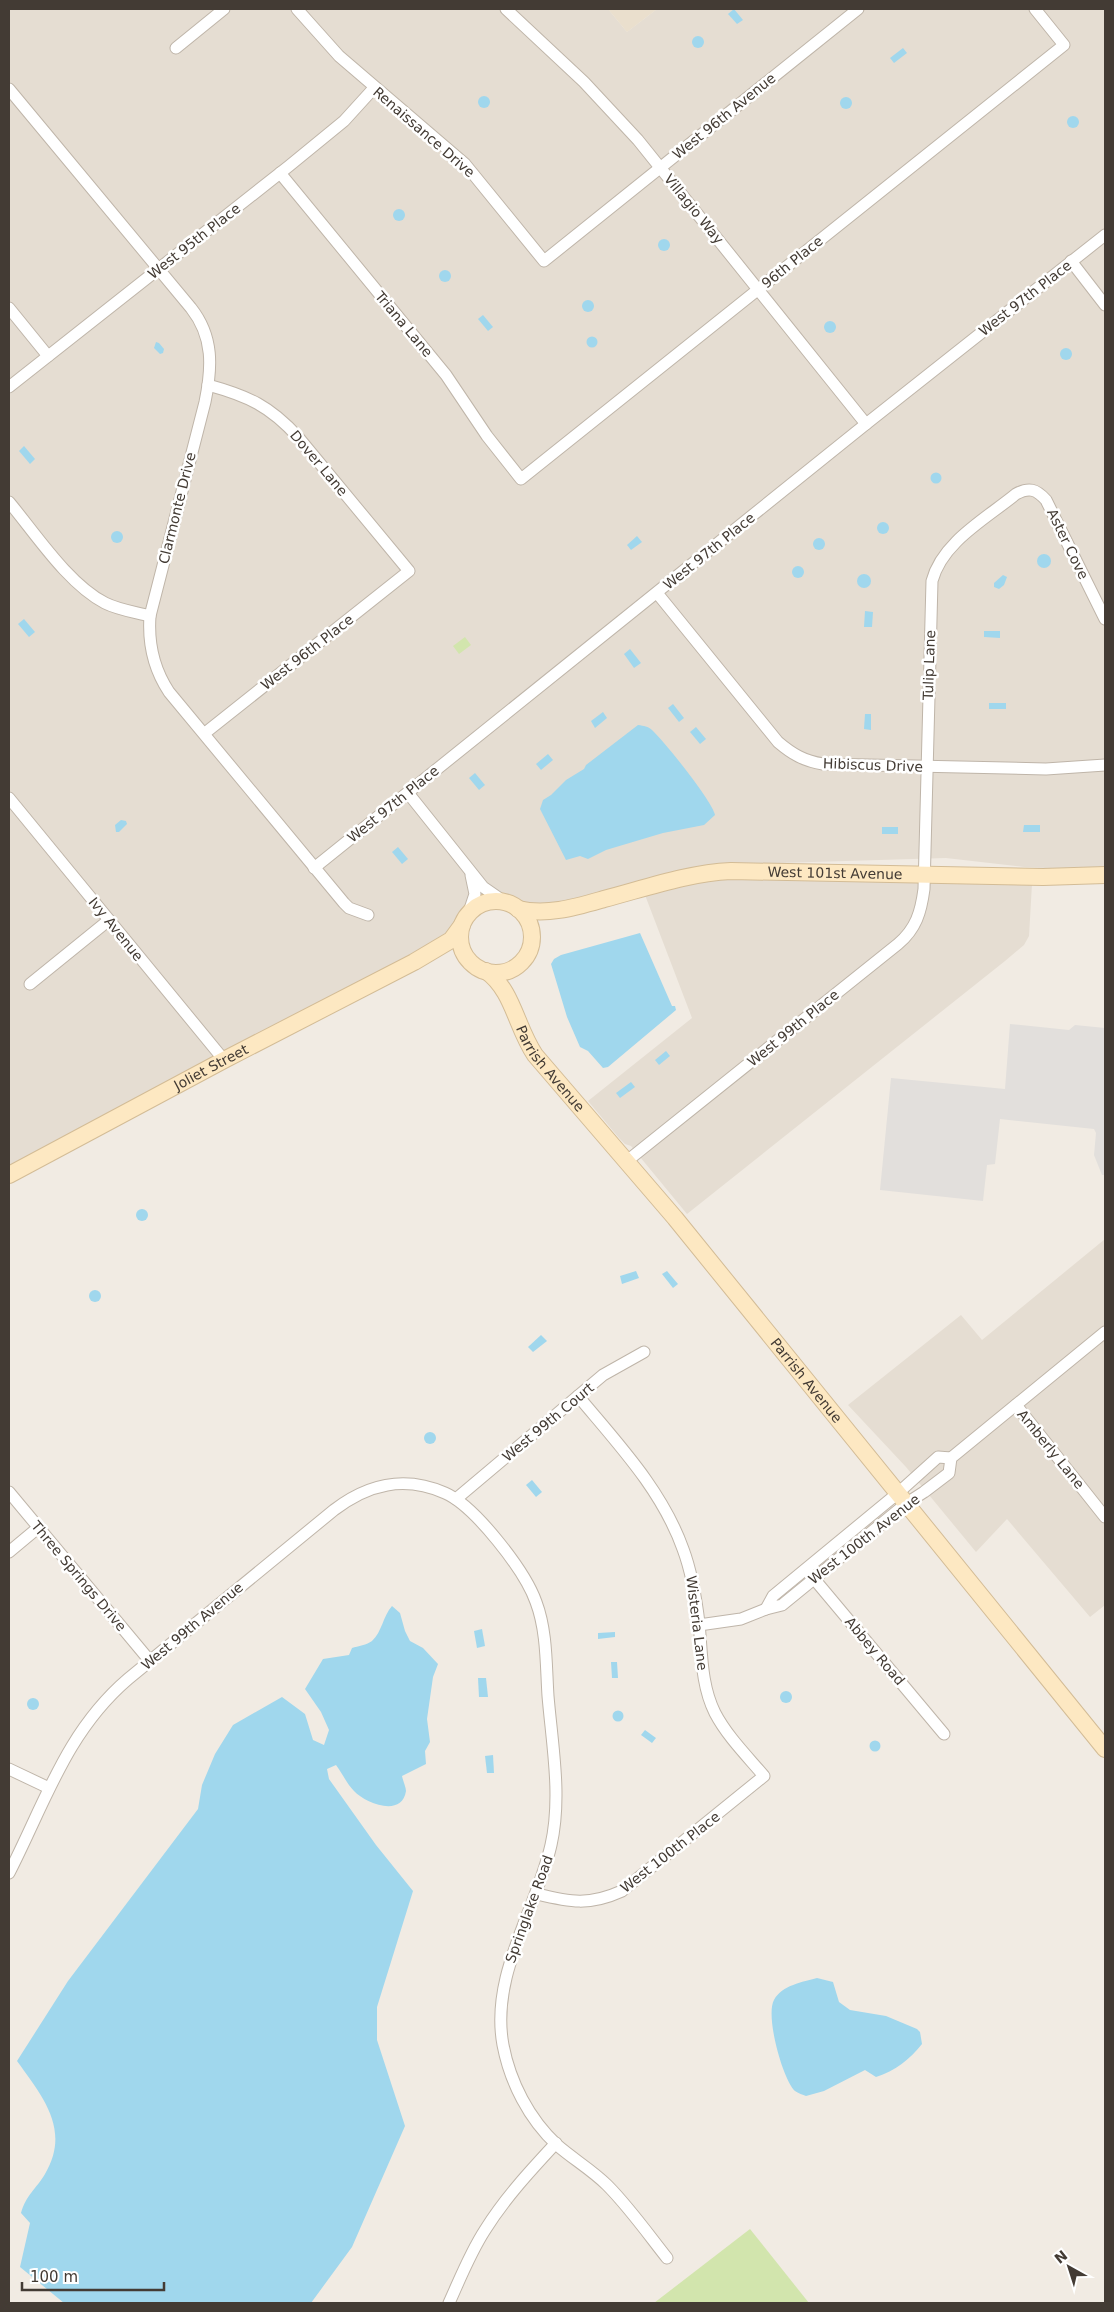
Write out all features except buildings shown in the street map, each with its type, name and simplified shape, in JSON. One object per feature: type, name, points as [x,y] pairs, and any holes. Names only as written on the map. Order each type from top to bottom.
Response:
[{"type":"street","points":[[176,48],[224,9]]},
{"type":"street","name":"Renaissance Drive","points":[[297,9],[335,52],[374,88],[465,164],[544,261]]},
{"type":"street","name":"Villagio Way","points":[[506,9],[584,82],[620,119],[866,424]]},
{"type":"street","name":"West 96th Avenue","points":[[544,261],[858,9]]},
{"type":"street","name":"96th Place","points":[[521,479],[1064,45],[1035,9]]},
{"type":"street","name":"West 95th Place","points":[[9,387],[344,121],[374,88]]},
{"type":"street","name":"Clarmonte Drive","points":[[9,89],[158,268],[202,324],[210,354],[208,385],[150,616],[149,643],[159,674],[170,692],[344,903],[349,908],[368,916]]},
{"type":"street","name":"Triana Lane","points":[[280,173],[445,374],[487,436],[521,479]]},
{"type":"street","name":"West 97th Place","points":[[314,868],[866,424],[1105,235]]},
{"type":"street","points":[[1071,262],[1105,305]]},
{"type":"street","points":[[9,308],[48,356]]},
{"type":"street","name":"Dover Lane","points":[[208,385],[253,399],[280,418],[298,437],[409,571]]},
{"type":"street","name":"Aster Cove","points":[[1016,494],[1025,490],[1032,490],[1040,493],[1046,500],[1105,618]]},
{"type":"street","name":"Tulip Lane","points":[[924,873],[931,593],[935,571],[947,550],[1016,494]]},
{"type":"street","points":[[9,502],[84,589],[107,604],[150,616]]},
{"type":"street","name":"West 96th Place","points":[[205,733],[409,571]]},
{"type":"street","name":"Hibiscus Drive","points":[[657,593],[778,742],[791,753],[806,761],[824,764],[1046,770],[1105,765]]},
{"type":"street","points":[[408,793],[487,891],[526,917],[530,927],[530,945]]},
{"type":"street","name":"Ivy Avenue","points":[[9,798],[224,1060]]},
{"type":"street","points":[[470,871],[475,893],[460,936],[462,948],[470,962]]},
{"type":"street","name":"West 101st Avenue","points":[[512,906],[540,912],[571,908],[688,877],[719,871],[924,873],[1043,877],[1105,875]]},
{"type":"street","name":"West 99th Place","points":[[627,1162],[904,938],[913,928],[921,908],[924,873]]},
{"type":"street","points":[[465,920],[477,907],[488,902],[512,906]]},
{"type":"street","name":"West 101st Avenue","points":[[530,945],[543,923],[571,908]]},
{"type":"street","points":[[30,984],[109,920]]},
{"type":"street","name":"Joliet Street","points":[[9,1175],[224,1060],[414,962],[450,940],[465,920]]},
{"type":"street","name":"Parrish Avenue","points":[[513,1010],[513,981],[530,945]]},
{"type":"street","name":"Joliet Street","points":[[414,962],[448,954],[470,962]]},
{"type":"street","points":[[486,971],[497,973],[508,970],[523,960]]},
{"type":"street","name":"Parrish Avenue","points":[[470,962],[496,978],[503,988],[520,1029],[535,1055],[627,1162],[1105,1749]]},
{"type":"street","name":"West 100th Avenue","points":[[766,1608],[773,1596],[806,1568],[902,1498],[924,1492],[949,1473],[951,1458],[1105,1332]]},
{"type":"street","name":"West 99th Court","points":[[456,1499],[578,1396],[613,1369],[644,1352]]},
{"type":"street","name":"Wisteria Lane","points":[[578,1396],[641,1472],[666,1510],[688,1564],[695,1592],[704,1677],[715,1712],[732,1738],[764,1776]]},
{"type":"street","name":"Amberly Lane","points":[[1016,1405],[1105,1516]]},
{"type":"street","name":"West 100th Avenue","points":[[699,1625],[741,1619],[766,1608],[782,1605],[902,1498],[938,1457],[951,1458]]},
{"type":"street","name":"West 99th Avenue","points":[[9,1873],[65,1755],[93,1714],[109,1696],[150,1661],[323,1519],[363,1491],[385,1485],[411,1484],[434,1489],[456,1499]]},
{"type":"street","name":"Three Springs Drive","points":[[9,1492],[150,1661]]},
{"type":"street","name":"Springlake Road","points":[[456,1499],[479,1521],[521,1572],[540,1613],[555,1800],[552,1842],[536,1894],[506,1973],[501,2002],[501,2030],[509,2068],[521,2098],[537,2123],[556,2144],[609,2187],[667,2258]]},
{"type":"street","points":[[9,1552],[38,1527]]},
{"type":"street","name":"Abbey Road","points":[[806,1568],[944,1734]]},
{"type":"street","points":[[9,1769],[49,1788]]},
{"type":"street","name":"West 100th Place","points":[[536,1894],[582,1902],[599,1900],[622,1891],[764,1776]]},
{"type":"street","points":[[449,2303],[468,2261],[491,2221],[513,2190],[556,2144]]},
{"type":"shaded area","points":[[9,9],[608,9],[627,32],[657,9],[1105,9],[1105,866],[1068,869],[1024,867],[946,858],[749,864],[543,907],[527,906],[513,898],[497,893],[489,886],[471,895],[451,934],[9,1170]]},
{"type":"shaded area","points":[[608,9],[657,9],[627,32]]},
{"type":"shaded area","points":[[719,877],[1032,884],[1029,936],[1024,945],[1005,961],[687,1214],[631,1146],[625,1144],[619,1138],[588,1101],[692,1018],[645,895]]},
{"type":"shaded area","points":[[1010,1024],[1069,1030],[1075,1025],[1105,1028],[1105,1175],[1102,1175],[1094,1155],[1096,1133],[1094,1129],[1000,1119],[995,1164],[987,1165],[983,1201],[880,1190],[891,1078],[1005,1089]]},
{"type":"shaded area","points":[[1105,1239],[1105,1605],[1090,1617],[1007,1519],[976,1552],[906,1467],[848,1405],[961,1315],[982,1340]]},
{"type":"green space","points":[[465,637],[471,645],[459,654],[453,646]]},
{"type":"green space","points":[[750,2229],[809,2303],[654,2303]]},
{"type":"water","points":[[734,9],[743,20],[737,24],[728,14]]},
{"type":"water","points":[[698,36],[704,42],[698,48],[692,42]]},
{"type":"water","points":[[903,48],[907,53],[894,63],[890,58]]},
{"type":"water","points":[[486,96],[489,97],[489,107],[482,108],[479,107],[478,100],[479,97]]},
{"type":"water","points":[[846,97],[852,103],[846,109],[840,103]]},
{"type":"water","points":[[1073,116],[1079,122],[1073,128],[1067,122]]},
{"type":"water","points":[[401,209],[404,210],[404,220],[397,221],[394,220],[393,213],[394,210]]},
{"type":"water","points":[[662,239],[666,239],[670,245],[666,251],[662,251],[658,247],[658,243]]},
{"type":"water","points":[[447,270],[450,271],[450,281],[443,282],[440,281],[439,274],[440,271]]},
{"type":"water","points":[[588,300],[594,306],[588,312],[582,306]]},
{"type":"water","points":[[483,315],[493,327],[488,331],[478,319]]},
{"type":"water","points":[[828,321],[832,321],[836,327],[832,333],[828,333],[824,329],[824,325]]},
{"type":"water","points":[[592,336],[598,342],[592,348],[586,342]]},
{"type":"water","points":[[156,342],[164,349],[163,353],[160,354],[154,348]]},
{"type":"water","points":[[1066,348],[1072,354],[1066,360],[1060,354]]},
{"type":"water","points":[[24,446],[35,459],[30,464],[19,451]]},
{"type":"water","points":[[936,472],[942,478],[936,484],[930,478]]},
{"type":"water","points":[[883,522],[889,528],[883,534],[877,528]]},
{"type":"water","points":[[117,531],[123,537],[117,543],[111,537]]},
{"type":"water","points":[[637,536],[642,542],[631,550],[627,545]]},
{"type":"water","points":[[817,538],[821,538],[825,544],[821,550],[817,550],[813,546],[813,542]]},
{"type":"water","points":[[1044,554],[1049,556],[1051,561],[1049,566],[1044,568],[1039,566],[1037,561],[1039,556]]},
{"type":"water","points":[[796,566],[800,566],[804,572],[800,578],[796,578],[792,574],[792,570]]},
{"type":"water","points":[[864,574],[869,576],[871,581],[869,586],[864,588],[859,586],[857,581],[859,576]]},
{"type":"water","points":[[1003,575],[1007,577],[1004,585],[999,589],[994,587],[994,583]]},
{"type":"water","points":[[865,611],[873,612],[872,627],[864,627]]},
{"type":"water","points":[[24,619],[35,632],[29,637],[18,624]]},
{"type":"water","points":[[984,631],[1000,631],[1000,638],[984,637]]},
{"type":"water","points":[[630,649],[641,663],[634,668],[624,654]]},
{"type":"water","points":[[989,703],[1006,703],[1006,709],[989,709]]},
{"type":"water","points":[[673,704],[684,718],[679,722],[668,708]]},
{"type":"water","points":[[603,712],[607,718],[595,728],[591,721]]},
{"type":"water","points":[[865,714],[871,714],[871,730],[864,729]]},
{"type":"water","points":[[638,725],[646,726],[667,746],[697,785],[715,815],[704,825],[663,833],[606,850],[588,859],[580,856],[566,860],[540,809],[543,800]]},
{"type":"water","points":[[696,727],[706,739],[700,744],[690,732]]},
{"type":"water","points":[[548,754],[553,760],[541,770],[536,764]]},
{"type":"water","points":[[475,773],[485,785],[479,790],[469,778]]},
{"type":"water","points":[[121,820],[126,821],[127,824],[119,832],[116,832],[115,825]]},
{"type":"water","points":[[1024,825],[1040,825],[1040,832],[1023,832]]},
{"type":"water","points":[[882,827],[898,827],[898,834],[882,834]]},
{"type":"water","points":[[398,847],[408,859],[402,864],[392,852]]},
{"type":"water","points":[[640,933],[672,1006],[675,1006],[676,1010],[608,1067],[603,1068],[588,1051],[580,1047],[567,1017],[551,964],[554,959],[561,955]]},
{"type":"water","points":[[666,1051],[670,1056],[659,1065],[655,1060]]},
{"type":"water","points":[[631,1082],[635,1087],[620,1098],[616,1093]]},
{"type":"water","points":[[140,1209],[144,1209],[148,1215],[144,1221],[140,1221],[136,1217],[136,1213]]},
{"type":"water","points":[[636,1271],[639,1278],[622,1284],[620,1276]]},
{"type":"water","points":[[667,1271],[678,1284],[673,1288],[662,1274]]},
{"type":"water","points":[[93,1290],[97,1290],[101,1296],[97,1302],[93,1302],[89,1298],[89,1294]]},
{"type":"water","points":[[541,1335],[547,1341],[533,1352],[528,1347]]},
{"type":"water","points":[[428,1432],[432,1432],[436,1438],[432,1444],[428,1444],[424,1440],[424,1436]]},
{"type":"water","points":[[532,1480],[542,1492],[536,1497],[526,1485]]},
{"type":"water","points":[[392,1606],[400,1613],[410,1641],[423,1648],[438,1664],[433,1677],[427,1719],[430,1742],[425,1751],[426,1764],[402,1776],[406,1791],[403,1799],[398,1804],[391,1806],[383,1806],[359,1796],[336,1765],[327,1769],[329,1779],[376,1845],[413,1891],[377,2007],[377,2040],[405,2126],[352,2247],[311,2303],[64,2303],[20,2267],[30,2223],[21,2213],[28,2197],[45,2174],[52,2158],[55,2143],[54,2128],[44,2101],[17,2061],[68,1981],[198,1809],[202,1785],[215,1754],[233,1725],[282,1697],[305,1714],[313,1740],[324,1745],[329,1730],[321,1712],[305,1689],[323,1659],[349,1655],[352,1648],[372,1641]]},
{"type":"water","points":[[482,1629],[485,1646],[477,1648],[474,1631]]},
{"type":"water","points":[[615,1632],[615,1637],[598,1639],[598,1633]]},
{"type":"water","points":[[611,1662],[617,1662],[618,1678],[612,1678]]},
{"type":"water","points":[[478,1678],[486,1678],[488,1697],[479,1697]]},
{"type":"water","points":[[784,1691],[788,1691],[792,1697],[788,1703],[784,1703],[780,1699],[780,1695]]},
{"type":"water","points":[[31,1698],[35,1698],[39,1704],[35,1710],[31,1710],[27,1706],[27,1702]]},
{"type":"water","points":[[618,1710],[624,1716],[618,1722],[612,1716]]},
{"type":"water","points":[[645,1730],[656,1738],[652,1743],[641,1735]]},
{"type":"water","points":[[875,1740],[881,1746],[875,1752],[869,1746]]},
{"type":"water","points":[[493,1755],[494,1773],[487,1773],[485,1756]]},
{"type":"water","points":[[817,1978],[833,1982],[839,2002],[850,2010],[886,2016],[917,2029],[920,2032],[922,2044],[902,2064],[876,2077],[865,2070],[824,2091],[806,2096],[795,2091],[790,2085],[781,2062],[774,2033],[772,2008],[774,2000],[782,1991],[793,1985]]}]
